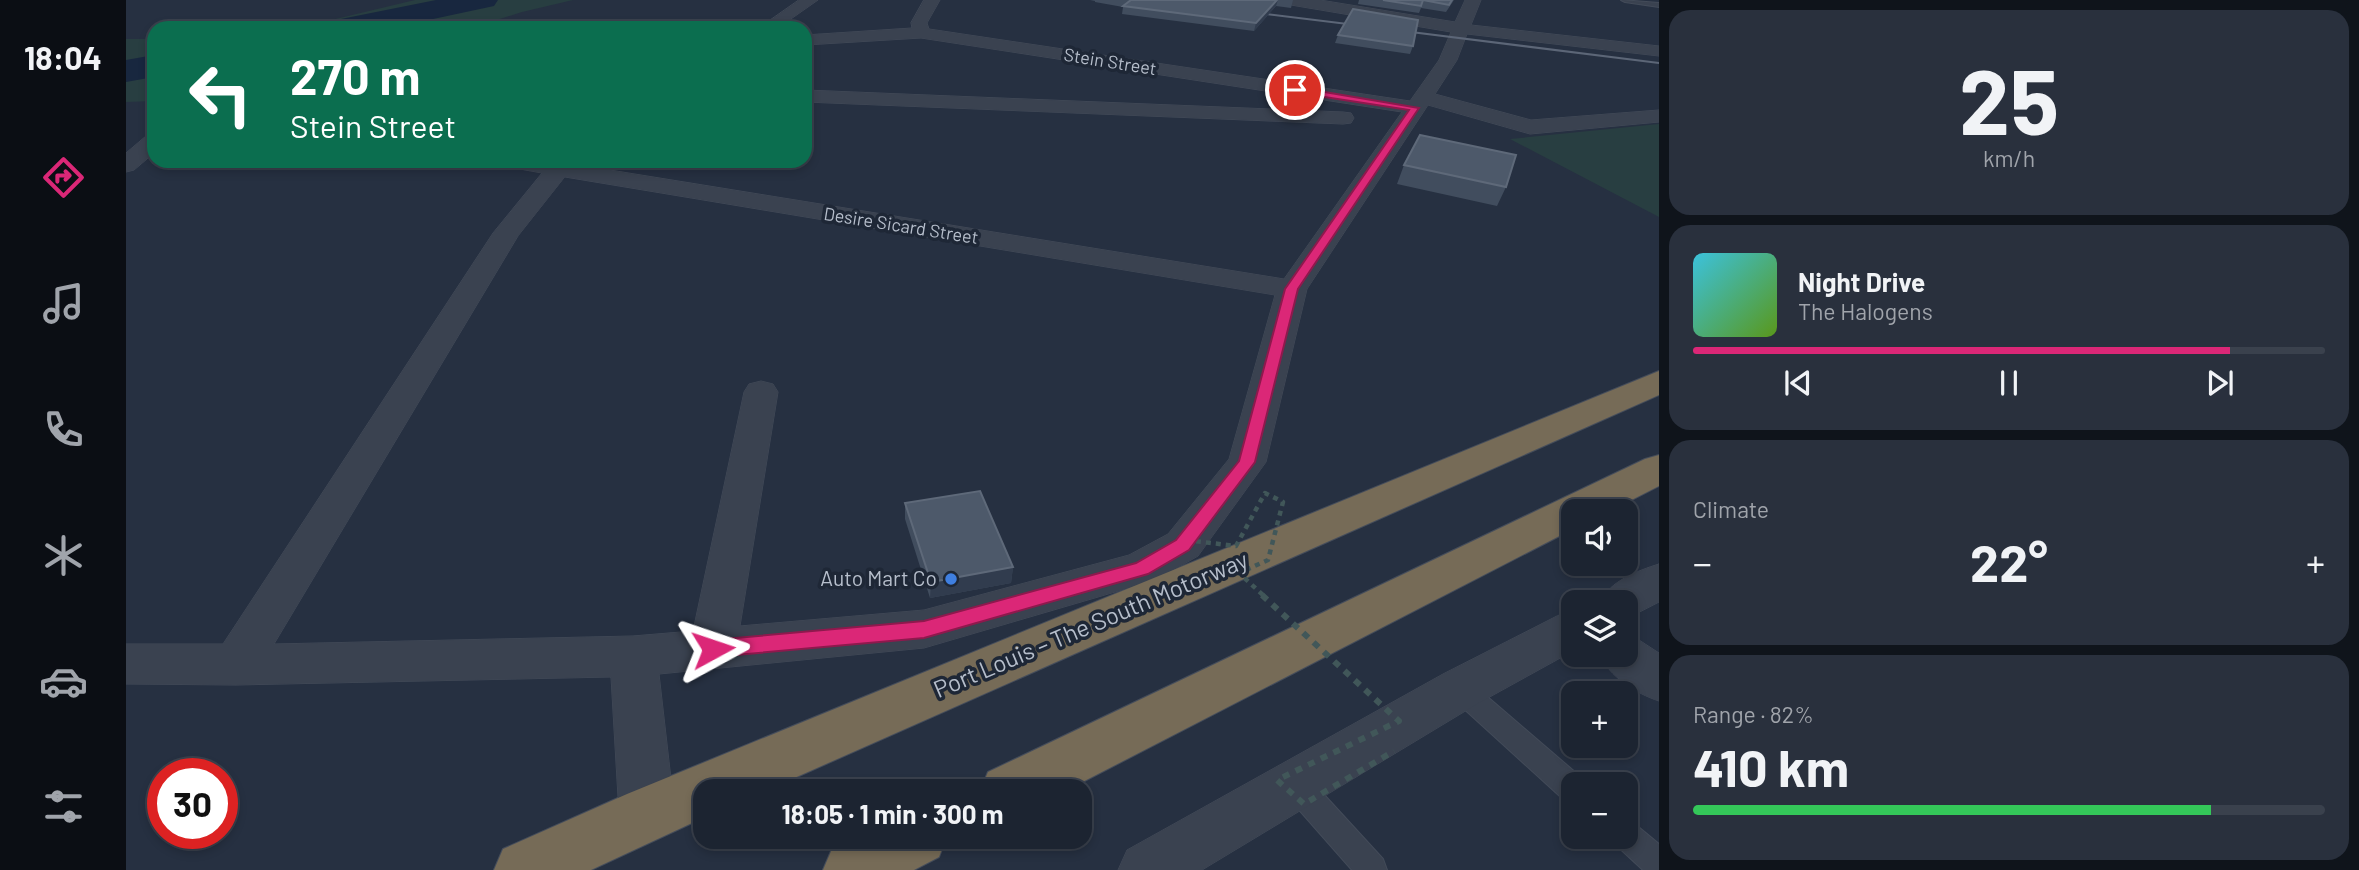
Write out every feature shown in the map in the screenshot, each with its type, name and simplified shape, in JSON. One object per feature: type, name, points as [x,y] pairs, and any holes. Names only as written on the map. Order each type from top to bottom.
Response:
[{"type":"highway","name":"Port Louis – The South Motorway","points":[[524,870],[647,814],[1659,382]]},
{"type":"highway","points":[[1598,499],[1659,469]]},
{"type":"highway","points":[[1031,779],[1561,517]]},
{"type":"highway","points":[[853,870],[893,849]]},
{"type":"street","points":[[778,21],[810,0]]},
{"type":"street","points":[[921,33],[919,23],[932,0]]},
{"type":"street","points":[[1291,0],[1467,14],[1490,33],[1659,51]]},
{"type":"street","points":[[126,664],[236,665],[633,656],[713,649],[924,629],[1142,568],[1183,545],[1247,462],[1292,289],[1448,60],[1467,14]]},
{"type":"street","name":"Stein Street","points":[[812,40],[921,33],[1414,109]]},
{"type":"street","points":[[812,96],[1414,109],[1530,127],[1659,116]]},
{"type":"street","points":[[126,165],[147,147]]},
{"type":"street","points":[[236,665],[506,233],[561,168]]},
{"type":"street","name":"Desire Sicard Street","points":[[582,168],[1292,289]]},
{"type":"street","points":[[713,649],[761,392]]},
{"type":"street","points":[[1638,593],[1659,581]]},
{"type":"street","points":[[1147,870],[1460,689],[1561,635]]},
{"type":"street","points":[[633,656],[647,814]]},
{"type":"street","points":[[1638,665],[1659,680]]},
{"type":"lane","points":[[1625,0],[1659,5]]},
{"type":"lane","points":[[1460,689],[1561,778]]},
{"type":"lane","points":[[1295,784],[1372,870]]},
{"type":"lane","points":[[1638,846],[1659,864]]},
{"type":"path","points":[[1186,540],[1236,546],[1265,493],[1283,502],[1268,560],[1239,573],[1399,721],[1277,780],[1304,804],[1394,751]]},
{"type":"green space","points":[[415,0],[573,0],[493,21],[327,21]]},
{"type":"green space","points":[[126,39],[147,39],[147,101],[126,102]]},
{"type":"green space","points":[[1659,124],[1659,217],[1510,139]]},
{"type":"building","points":[[1131,0],[1277,0],[1256,23],[1123,6]]},
{"type":"building","points":[[1383,0],[1423,0],[1421,6]]},
{"type":"building","points":[[1423,0],[1452,0],[1449,5]]},
{"type":"building","points":[[1353,9],[1418,20],[1413,46],[1338,35]]},
{"type":"building","points":[[1420,135],[1516,155],[1506,187],[1404,165]]},
{"type":"building","points":[[980,491],[1013,567],[931,582],[905,503]]},
{"type":"waterway","points":[[378,21],[483,0]]},
{"type":"waterway","points":[[126,71],[147,67]]},
{"type":"tram line","points":[[1250,12],[1364,26]]},
{"type":"tram line","points":[[1395,30],[1659,63]]},
{"type":"place","name":"Auto Mart Co","points":[[951,579]]},
{"type":"route","points":[[713,649],[924,629],[1142,568],[1183,545],[1247,462],[1292,289],[1414,108],[1295,90]]}]
